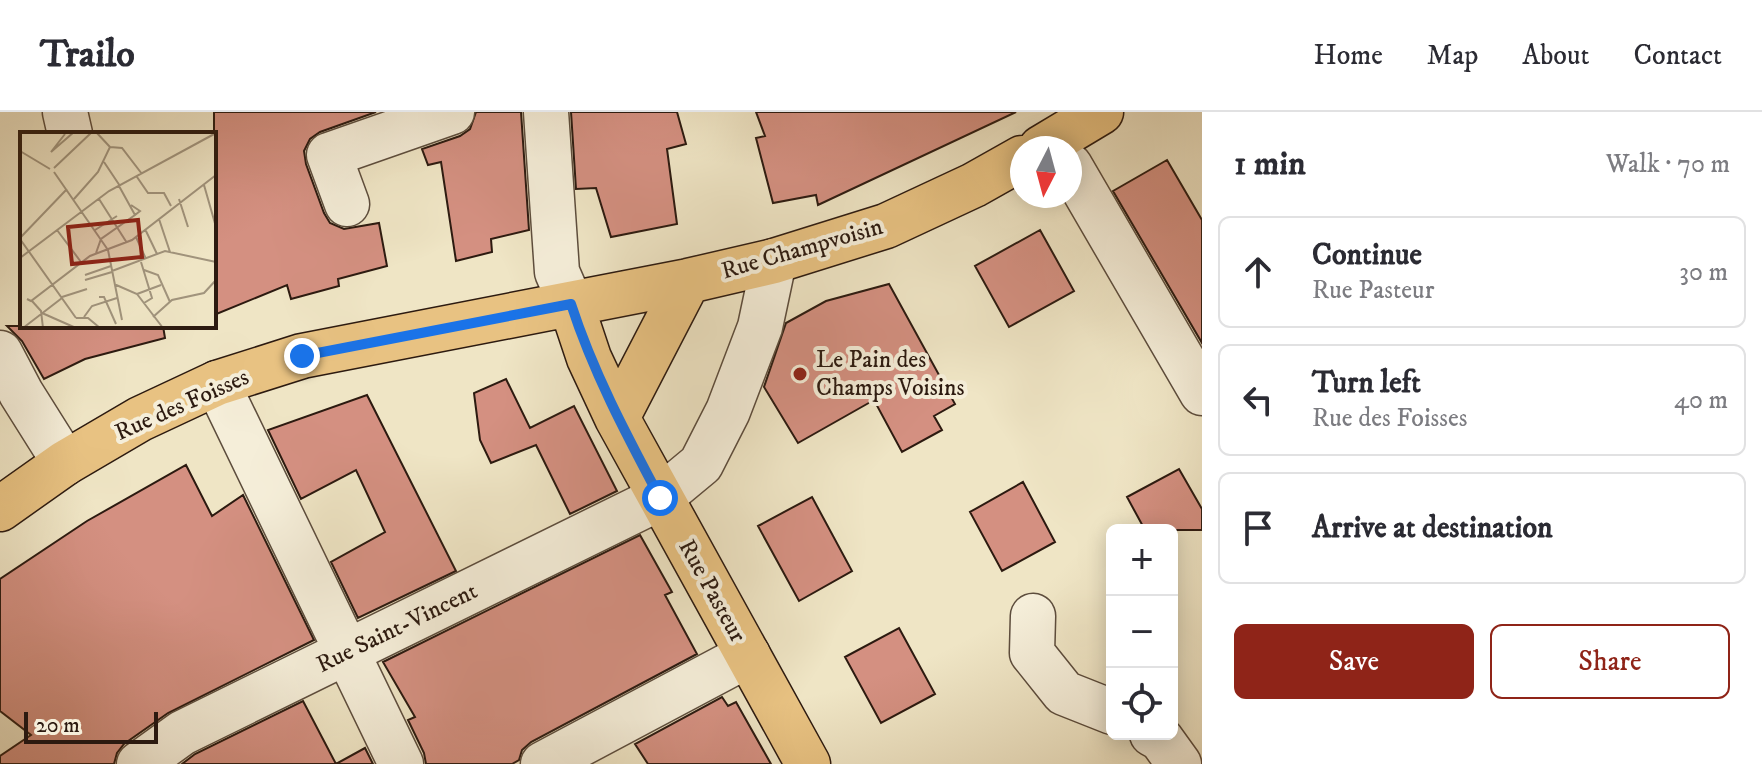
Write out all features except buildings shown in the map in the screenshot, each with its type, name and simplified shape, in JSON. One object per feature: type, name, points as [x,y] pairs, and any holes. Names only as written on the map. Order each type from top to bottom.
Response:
[{"type":"main road","name":"Rue Champvoisin","points":[[1070,136],[1101,112]]},
{"type":"main road","name":"Rue Champvoisin","points":[[571,304],[774,261],[886,226],[1010,169]]},
{"type":"main road","points":[[617,418],[688,281]]},
{"type":"main road","name":"Rue des Foisses","points":[[0,509],[65,463],[140,419],[217,383],[302,356],[571,304]]},
{"type":"main road","name":"Rue Pasteur","points":[[571,304],[589,358],[617,418],[808,764]]},
{"type":"street","points":[[65,112],[70,132]]},
{"type":"street","points":[[347,204],[329,155],[452,112]]},
{"type":"street","points":[[546,112],[557,272],[571,304]]},
{"type":"street","points":[[1082,204],[1202,393]]},
{"type":"street","name":"Rue Saint-Vincent","points":[[139,764],[182,733],[660,498],[701,464],[728,411],[760,327],[774,261]]},
{"type":"street","points":[[0,353],[65,463]]},
{"type":"street","points":[[217,383],[401,764]]},
{"type":"street","points":[[1033,616],[1032,653],[1064,693],[1106,710]]},
{"type":"street","points":[[543,764],[748,655]]},
{"type":"street","points":[[1162,740],[1179,764]]},
{"type":"place","name":"Le Pain des Champs Voisins","points":[[800,374]]},
{"type":"route","points":[[302,356],[571,304],[589,358],[660,498]]}]
